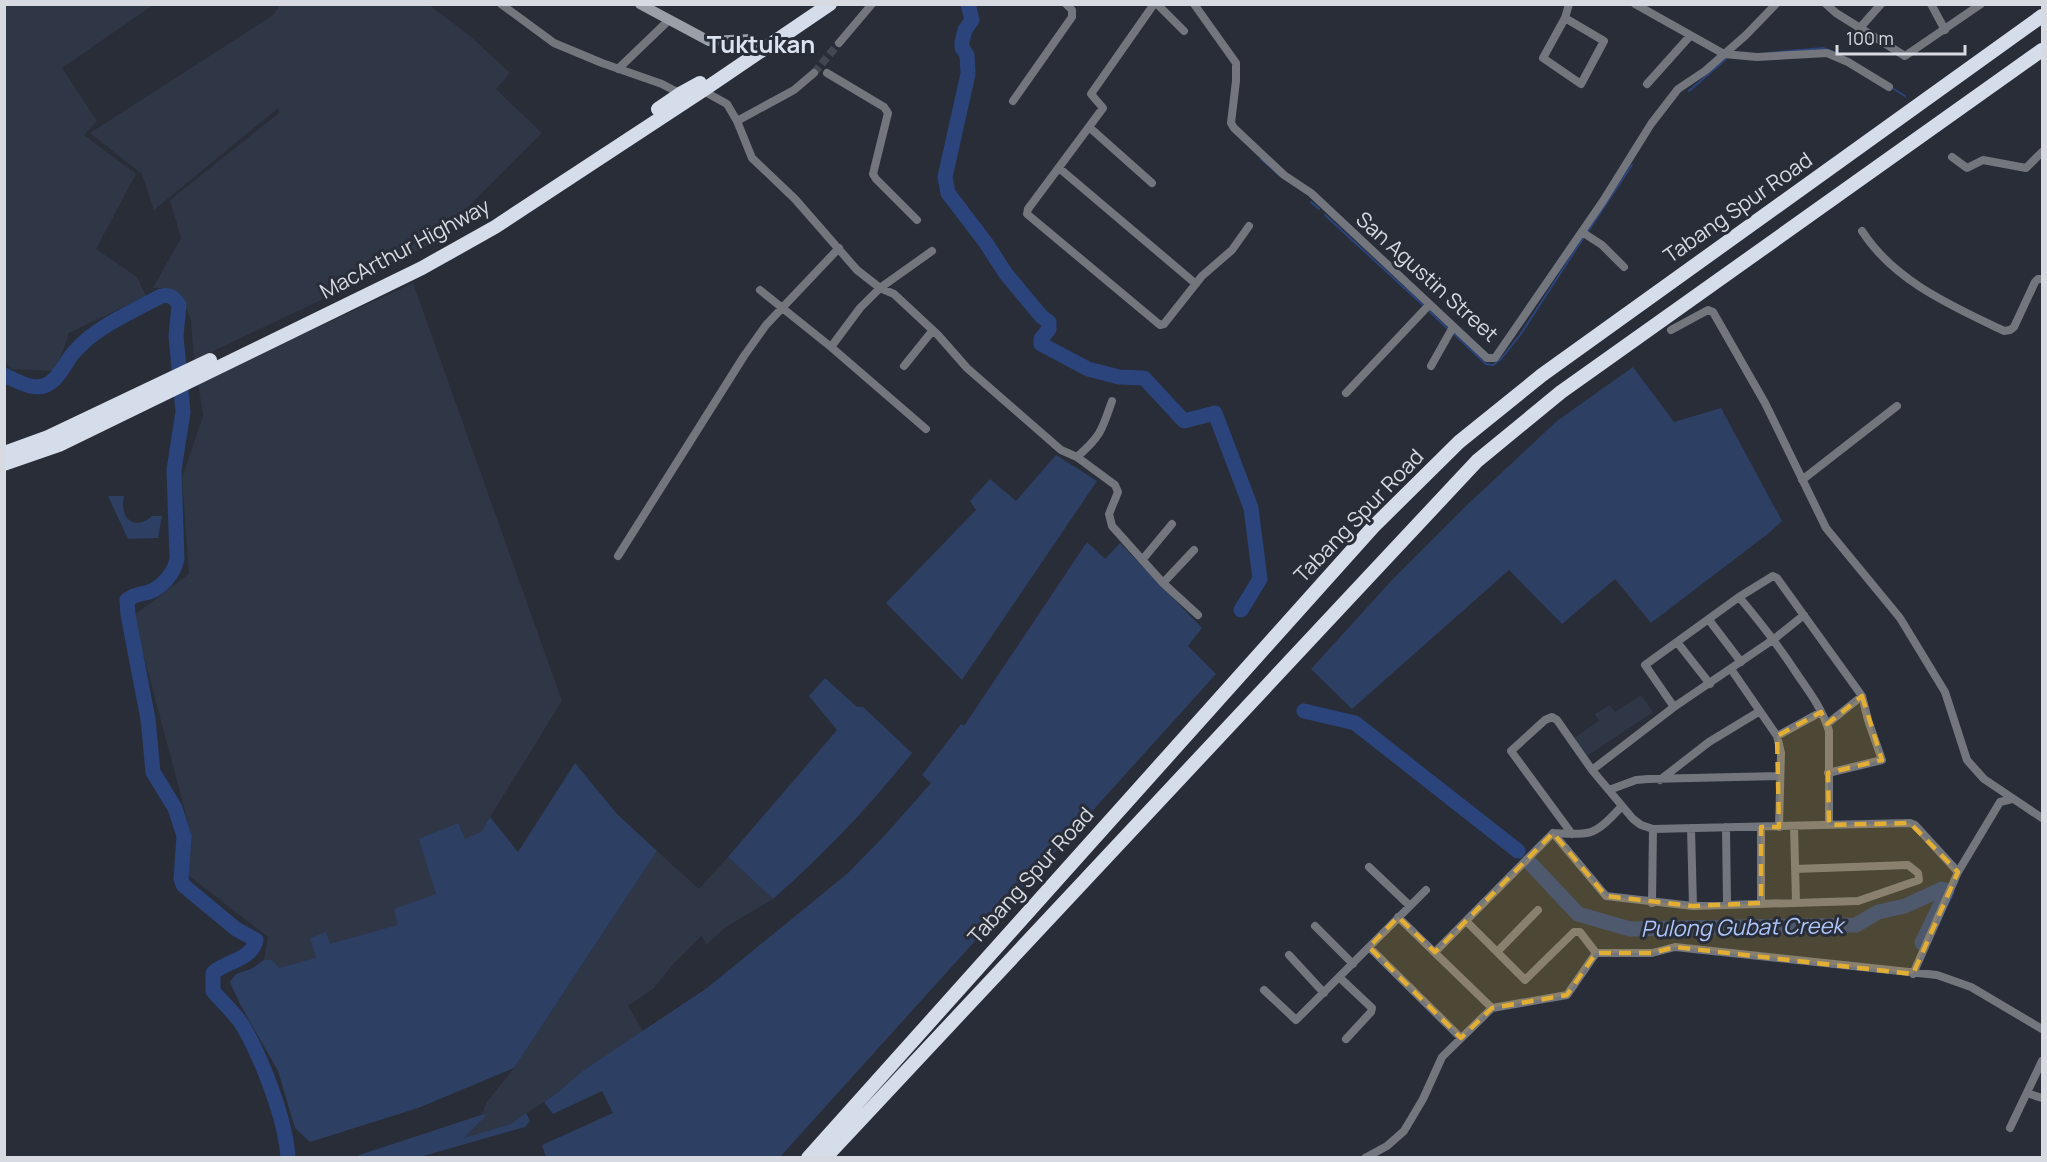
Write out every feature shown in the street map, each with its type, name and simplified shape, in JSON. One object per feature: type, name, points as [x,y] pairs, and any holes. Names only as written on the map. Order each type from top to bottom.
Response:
[{"type":"highway","name":"MacArthur Highway","points":[[4,453],[48,437],[176,381],[422,268],[471,242],[683,97],[703,86],[816,4]]},
{"type":"highway","name":"MacArthur Highway","points":[[759,47],[830,4]]},
{"type":"highway","name":"Tabang Spur Road","points":[[808,1158],[1373,527],[1459,442],[1551,368],[2043,16]]},
{"type":"highway","name":"Tabang Spur Road","points":[[825,1158],[1477,461],[1561,392],[2043,50]]},
{"type":"highway","name":"MacArthur Highway","points":[[4,464],[33,456],[59,445],[176,381]]},
{"type":"street","points":[[501,4],[554,43],[662,84],[683,97]]},
{"type":"street","points":[[640,4],[709,41],[751,39],[759,47]]},
{"type":"street","points":[[839,43],[872,4]]},
{"type":"street","points":[[1013,101],[1072,17],[1072,10],[1066,4]]},
{"type":"street","points":[[1184,31],[1155,4],[1091,94],[1103,108],[1028,209],[1027,214],[1160,325],[1164,324],[1196,284],[1232,250],[1249,226]]},
{"type":"street","name":"San Agustin Street","points":[[1194,4],[1236,63],[1231,123],[1234,128],[1284,175],[1311,193],[1487,358],[1495,358],[1582,232],[1651,124],[1678,89],[1705,71],[1746,35],[1776,4]]},
{"type":"street","points":[[1565,18],[1604,41],[1581,84],[1543,58],[1565,18],[1569,4]]},
{"type":"street","points":[[1635,4],[1724,54],[1757,57],[1827,53],[1889,87]]},
{"type":"street","points":[[1826,4],[1859,29],[1905,56],[1981,4]]},
{"type":"street","points":[[1859,29],[1881,4]]},
{"type":"street","points":[[1931,4],[1945,30]]},
{"type":"street","points":[[618,69],[669,20]]},
{"type":"street","points":[[1647,84],[1690,36]]},
{"type":"street","points":[[738,121],[794,90],[814,73]]},
{"type":"street","points":[[827,73],[884,107],[888,113],[873,174],[917,220]]},
{"type":"street","points":[[703,86],[709,94],[727,104],[738,121],[752,158],[795,199],[857,270],[880,288],[894,294],[933,330],[967,368],[1061,450],[1077,457],[1115,485],[1118,492],[1109,514],[1112,526],[1163,582],[1198,615]]},
{"type":"street","points":[[1089,127],[1152,183]]},
{"type":"street","points":[[1952,157],[1967,168],[1983,160],[2026,168],[2043,152]]},
{"type":"street","points":[[1059,168],[1196,284]]},
{"type":"street","points":[[1862,231],[1878,253],[1911,280],[1957,308],[2004,331],[2014,327],[2035,282],[2043,279]]},
{"type":"street","points":[[1582,232],[1602,245],[1624,267]]},
{"type":"street","points":[[618,556],[744,356],[766,325],[838,248]]},
{"type":"street","points":[[831,347],[860,308],[880,288],[932,251]]},
{"type":"street","points":[[760,290],[831,347],[926,429]]},
{"type":"street","points":[[1346,393],[1429,305]]},
{"type":"street","points":[[1671,330],[1708,310],[1713,312],[1765,403],[1826,528],[1900,618],[1928,662],[1945,692],[1967,760],[1984,779],[2043,818]]},
{"type":"street","points":[[1431,366],[1453,327]]},
{"type":"street","points":[[904,366],[933,330]]},
{"type":"street","points":[[1077,457],[1100,434],[1112,401]]},
{"type":"street","points":[[1802,480],[1897,406]]},
{"type":"street","points":[[1143,559],[1172,524]]},
{"type":"street","points":[[1163,582],[1194,550]]},
{"type":"street","points":[[1674,707],[1645,665],[1739,597],[1773,576],[1778,578],[1863,696],[1868,720],[1882,760],[1828,773]]},
{"type":"street","points":[[1739,597],[1774,639],[1814,699],[1827,724],[1829,731],[1829,825]]},
{"type":"street","points":[[1592,770],[1674,707],[1774,639],[1804,615]]},
{"type":"street","points":[[1709,620],[1741,662]]},
{"type":"street","points":[[1677,642],[1710,684]]},
{"type":"street","points":[[1731,669],[1777,736],[1781,753],[1779,827]]},
{"type":"street","points":[[1827,724],[1863,696]]},
{"type":"street","points":[[1660,780],[1709,742],[1760,711]]},
{"type":"street","points":[[1777,736],[1821,712]]},
{"type":"street","points":[[1572,834],[1511,751],[1545,720],[1552,717],[1557,720],[1592,770],[1641,825],[1653,829],[1910,823],[1915,825],[1959,872]]},
{"type":"street","points":[[1609,790],[1636,780],[1780,776]]},
{"type":"street","points":[[1913,974],[1959,872],[2000,802],[2012,799]]},
{"type":"street","points":[[1435,952],[1553,833],[1586,835],[1592,833],[1622,806]]},
{"type":"street","points":[[1794,826],[1796,902]]},
{"type":"street","points":[[1726,827],[1727,904]]},
{"type":"street","points":[[1761,827],[1761,903]]},
{"type":"street","points":[[1691,828],[1694,906]]},
{"type":"street","points":[[1652,903],[1653,829]]},
{"type":"street","points":[[1553,833],[1606,896],[1652,903],[1694,906],[1858,901],[1919,880],[1918,873],[1908,865],[1795,869]]},
{"type":"street","points":[[1369,867],[1410,906]]},
{"type":"street","points":[[1264,990],[1296,1020],[1426,890]]},
{"type":"street","points":[[1497,952],[1538,910]]},
{"type":"street","points":[[1398,917],[1492,1008]]},
{"type":"street","points":[[1466,921],[1525,980],[1574,932],[1580,932],[1596,952]]},
{"type":"street","points":[[1315,926],[1353,964]]},
{"type":"street","points":[[1369,947],[1461,1038]]},
{"type":"street","points":[[1596,952],[1652,953],[1675,947],[1937,975],[1971,987],[2043,1029]]},
{"type":"street","points":[[1365,1158],[1387,1146],[1404,1131],[1423,1099],[1442,1057],[1492,1008],[1568,995],[1596,952]]},
{"type":"street","points":[[1289,956],[1324,993]]},
{"type":"street","points":[[1339,977],[1372,1008],[1371,1012],[1346,1039]]},
{"type":"street","points":[[2010,1128],[2043,1061]]},
{"type":"street","points":[[2027,1093],[2043,1098]]},
{"type":"highlighted area","points":[[1862,696],[1882,760],[1828,773],[1829,825],[1910,823],[1958,872],[1913,974],[1675,947],[1652,953],[1596,953],[1567,995],[1492,1008],[1461,1038],[1369,947],[1398,917],[1435,952],[1553,833],[1606,896],[1693,906],[1761,903],[1761,827],[1779,827],[1777,736],[1821,712],[1827,724]]},
{"type":"shaded area","points":[[5,4],[153,5],[62,68],[97,121],[84,135],[136,174],[96,249],[137,277],[146,296],[69,333],[56,371],[13,369],[5,363]]},
{"type":"shaded area","points":[[428,4],[470,36],[510,73],[496,89],[542,133],[446,229],[449,235],[340,288],[340,291],[194,360],[191,320],[180,295],[170,288],[153,288],[181,238],[170,200],[279,113],[278,108],[154,210],[142,174],[90,133],[261,23],[274,14],[280,5]]},
{"type":"shaded area","points":[[413,283],[562,701],[428,917],[240,1004],[230,982],[236,974],[251,969],[264,960],[268,937],[188,875],[191,833],[133,616],[189,574],[182,478],[203,416],[198,383]]},
{"type":"shaded area","points":[[1633,367],[1674,422],[1721,408],[1782,521],[1651,623],[1615,579],[1562,624],[1509,570],[1352,709],[1311,669],[1392,580],[1469,503],[1557,421]]},
{"type":"shaded area","points":[[1056,455],[1097,481],[962,680],[886,603],[976,510],[970,501],[990,479],[1016,501]]},
{"type":"shaded area","points":[[108,496],[124,496],[124,511],[129,520],[134,523],[145,521],[152,516],[162,516],[158,538],[128,539]]},
{"type":"shaded area","points":[[1087,542],[1105,559],[1120,543],[1202,628],[1188,646],[1216,674],[780,1157],[546,1157],[542,1145],[613,1113],[602,1091],[553,1114],[544,1102],[581,1072],[707,988],[848,873],[931,783],[922,775],[961,724],[964,726]]},
{"type":"shaded area","points":[[825,678],[857,707],[863,707],[912,753],[846,829],[773,899],[728,857],[837,730],[809,696]]},
{"type":"shaded area","points":[[1641,695],[1653,712],[1587,756],[1574,738],[1599,721],[1595,714],[1610,705],[1615,712]]},
{"type":"shaded area","points":[[575,763],[617,814],[657,851],[514,1068],[418,1108],[310,1142],[295,1128],[278,1071],[230,982],[236,974],[251,969],[264,960],[272,960],[279,968],[316,958],[310,938],[326,932],[330,944],[398,925],[394,909],[436,894],[419,839],[458,823],[465,839],[481,832],[490,817],[518,852]]},
{"type":"shaded area","points":[[657,851],[699,889],[728,857],[773,899],[726,927],[707,944],[701,936],[675,962],[654,988],[628,1006],[643,1031],[581,1072],[557,1093],[511,1124],[463,1139],[487,1115],[481,1115],[487,1102],[514,1068]]},
{"type":"shaded area","points":[[526,1113],[530,1121],[525,1127],[420,1157],[359,1157],[359,1155],[481,1115],[488,1114],[464,1138],[511,1124]]},
{"type":"waterway","name":"Pulong Gubat Creek","points":[[968,4],[972,20],[965,30],[962,42],[962,48],[967,55],[968,74],[945,177],[948,193],[1006,274],[1042,317],[1049,322],[1049,329],[1041,339],[1041,344],[1088,369],[1119,377],[1144,378],[1184,421],[1215,413],[1251,508],[1260,579],[1241,610]]},
{"type":"waterway","points":[[1768,53],[1823,48],[1834,52]]},
{"type":"waterway","points":[[1689,91],[1726,59]]},
{"type":"waterway","points":[[1892,88],[1905,96]]},
{"type":"waterway","points":[[1261,159],[1279,175]]},
{"type":"waterway","points":[[1587,233],[1632,165]]},
{"type":"waterway","points":[[1311,202],[1319,209]]},
{"type":"waterway","points":[[1325,215],[1424,306]]},
{"type":"waterway","points":[[1452,332],[1486,364],[1493,365],[1501,359],[1520,335],[1584,237]]},
{"type":"waterway","points":[[4,375],[26,385],[43,386],[56,378],[84,342],[115,320],[161,296],[172,297],[179,305],[176,336],[183,412],[174,470],[177,559],[171,574],[159,587],[127,600],[128,615],[148,719],[153,772],[175,808],[184,836],[181,879],[183,885],[236,929],[256,940],[254,947],[244,956],[213,973],[213,991],[240,1021],[258,1055],[278,1108],[288,1158]]},
{"type":"waterway","points":[[1428,310],[1448,329]]},
{"type":"waterway","name":"Pulong Gubat Creek","points":[[1304,711],[1355,723],[1518,851]]},
{"type":"waterway","name":"Pulong Gubat Creek","points":[[1531,864],[1578,914],[1630,929],[1856,925],[1878,912],[1905,906],[1942,889],[1947,891],[1922,943]]},
{"type":"tunnel","points":[[814,73],[839,43]]},
{"type":"district","name":"Tuktukan","points":[[761,45]]}]
